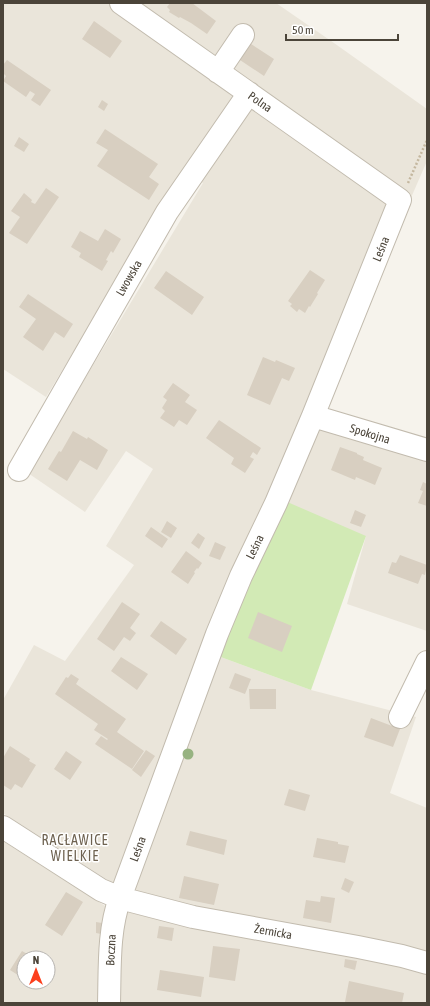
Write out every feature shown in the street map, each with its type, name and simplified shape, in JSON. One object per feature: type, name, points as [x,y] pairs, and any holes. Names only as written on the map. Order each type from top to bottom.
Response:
[{"type":"street","name":"Polna","points":[[121,3],[400,200]]},
{"type":"street","points":[[218,72],[243,35]]},
{"type":"street","name":"Lwowska","points":[[19,470],[167,212],[249,93]]},
{"type":"street","name":"Leśna","points":[[120,898],[217,634],[241,576],[276,503],[313,416],[400,200]]},
{"type":"street","name":"Spokojna","points":[[313,416],[399,443],[427,450]]},
{"type":"street","points":[[400,717],[427,662]]},
{"type":"street","name":"Żernicka","points":[[3,827],[101,890],[120,898],[193,917],[358,947],[427,963]]},
{"type":"street","name":"Boczna","points":[[109,1003],[112,930],[115,911],[120,898]]},
{"type":"path","points":[[400,200],[427,140]]},
{"type":"shaded area","points":[[3,3],[276,3],[427,109],[427,161],[366,301],[327,401],[328,410],[427,441],[427,631],[347,604],[366,536],[218,656],[311,690],[416,717],[390,793],[427,808],[427,1003],[118,1003],[123,911],[227,935],[341,955],[128,893],[3,813],[3,700],[34,645],[65,661],[134,565],[106,546],[153,469],[126,451],[85,512],[25,471],[66,410],[203,183],[183,171],[46,397],[3,369]]},
{"type":"shaded area","points":[[3,841],[105,906],[99,1003],[3,1003]]},
{"type":"green space","points":[[285,501],[366,536],[311,690],[218,656],[231,622]]},
{"type":"building","points":[[170,3],[192,3],[216,21],[207,34],[191,23],[169,12],[170,10],[167,7]]},
{"type":"building","points":[[94,21],[122,41],[110,58],[82,39]]},
{"type":"building","points":[[248,42],[274,59],[264,76],[237,58]]},
{"type":"building","points":[[7,60],[51,90],[40,106],[31,100],[35,94],[30,91],[26,97],[3,81],[6,76],[3,73],[3,65]]},
{"type":"building","points":[[102,100],[108,104],[104,111],[98,107]]},
{"type":"building","points":[[105,129],[158,164],[149,177],[159,184],[149,200],[97,166],[108,150],[96,143]]},
{"type":"building","points":[[19,137],[29,144],[24,152],[14,146]]},
{"type":"building","points":[[46,188],[59,197],[27,244],[9,233],[20,217],[11,211],[24,193],[32,200],[31,202],[35,204]]},
{"type":"building","points":[[105,229],[121,239],[113,253],[111,251],[106,260],[108,261],[102,271],[79,257],[81,253],[71,247],[80,231],[98,241]]},
{"type":"building","points":[[310,270],[325,280],[317,293],[318,294],[305,313],[299,309],[297,312],[290,306],[292,304],[288,301]]},
{"type":"building","points":[[166,271],[204,297],[192,315],[154,288]]},
{"type":"building","points":[[28,294],[73,324],[64,338],[55,332],[43,351],[23,337],[36,319],[19,307]]},
{"type":"building","points":[[263,357],[275,362],[276,360],[295,368],[289,381],[282,378],[270,405],[247,395]]},
{"type":"building","points":[[173,383],[190,395],[185,402],[197,410],[187,425],[179,420],[174,427],[160,418],[165,411],[162,408],[167,400],[163,397]]},
{"type":"building","points":[[219,420],[261,448],[257,455],[253,452],[250,457],[254,459],[245,473],[231,464],[234,458],[206,438]]},
{"type":"building","points":[[73,431],[87,439],[88,437],[108,450],[97,470],[80,460],[67,481],[48,469],[59,451],[61,452]]},
{"type":"building","points":[[340,447],[357,453],[364,457],[363,460],[382,468],[375,485],[356,477],[355,480],[331,470]]},
{"type":"building","points":[[423,482],[427,484],[427,506],[418,503],[423,491],[420,490]]},
{"type":"building","points":[[355,510],[366,515],[361,527],[350,523]]},
{"type":"building","points":[[167,521],[177,528],[171,538],[161,532]]},
{"type":"building","points":[[151,527],[168,539],[162,548],[145,536]]},
{"type":"building","points":[[198,533],[205,538],[199,549],[191,543]]},
{"type":"building","points":[[215,542],[226,547],[220,560],[209,556]]},
{"type":"building","points":[[186,551],[202,563],[194,572],[195,573],[188,584],[171,572]]},
{"type":"building","points":[[400,555],[427,565],[425,575],[422,574],[418,584],[388,573],[392,562],[396,563]]},
{"type":"building","points":[[122,602],[140,614],[130,628],[136,633],[130,641],[124,637],[114,651],[97,639]]},
{"type":"building","points":[[258,612],[292,626],[282,652],[248,638]]},
{"type":"building","points":[[161,621],[187,639],[176,655],[150,636]]},
{"type":"building","points":[[121,657],[148,674],[137,690],[111,671]]},
{"type":"building","points":[[235,673],[251,679],[245,694],[229,688]]},
{"type":"building","points":[[71,674],[79,679],[76,684],[126,719],[117,732],[144,751],[132,769],[95,744],[101,736],[107,740],[108,739],[94,730],[98,724],[55,694],[66,677],[68,678]]},
{"type":"building","points":[[249,689],[276,689],[276,709],[250,709]]},
{"type":"building","points":[[371,718],[400,729],[393,747],[364,737]]},
{"type":"building","points":[[10,746],[30,759],[29,761],[36,765],[22,788],[15,784],[11,790],[3,785],[3,758]]},
{"type":"building","points":[[146,750],[155,756],[141,777],[132,770]]},
{"type":"building","points":[[66,751],[82,762],[70,780],[54,769]]},
{"type":"building","points":[[289,789],[310,795],[305,811],[284,805]]},
{"type":"building","points":[[190,831],[227,840],[224,855],[186,845]]},
{"type":"building","points":[[317,838],[338,842],[338,844],[349,846],[345,863],[313,857]]},
{"type":"building","points":[[184,876],[219,884],[214,905],[179,898]]},
{"type":"building","points":[[345,878],[354,882],[349,893],[341,889]]},
{"type":"building","points":[[66,892],[83,902],[62,936],[45,925]]},
{"type":"building","points":[[321,896],[335,898],[331,923],[303,918],[306,900],[320,902]]},
{"type":"building","points":[[96,922],[102,923],[101,934],[96,933]]},
{"type":"building","points":[[159,926],[174,928],[172,941],[157,938]]},
{"type":"building","points":[[213,946],[240,949],[235,981],[209,977]]},
{"type":"building","points":[[345,959],[357,961],[355,970],[344,967]]},
{"type":"building","points":[[16,960],[16,974],[10,970]]},
{"type":"building","points":[[160,970],[204,977],[201,997],[157,990]]},
{"type":"building","points":[[349,981],[404,993],[402,1003],[345,1002]]},
{"type":"district","name":"RACŁAWICE WIELKIE","points":[[75,848]]}]
